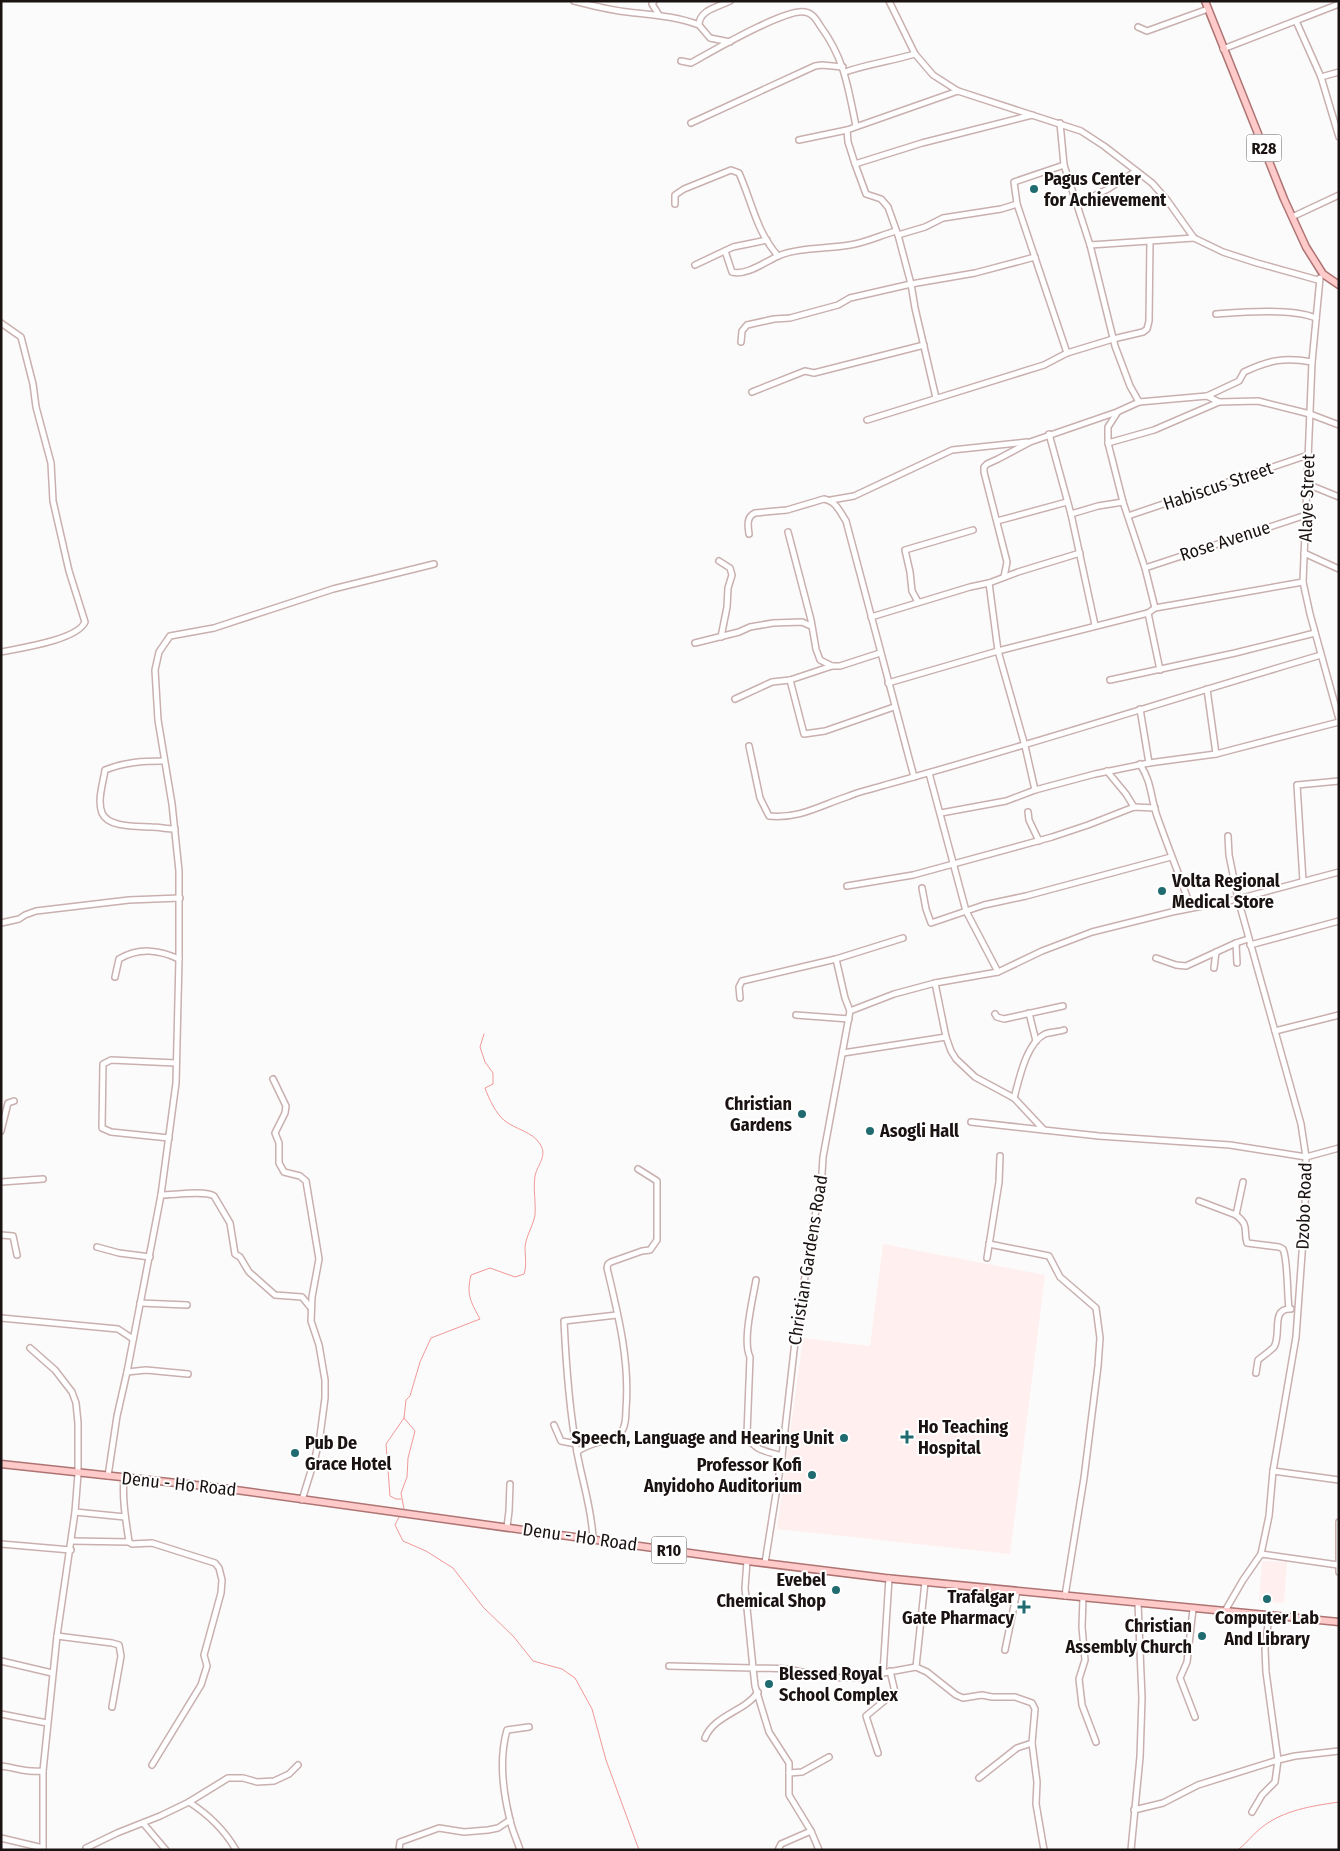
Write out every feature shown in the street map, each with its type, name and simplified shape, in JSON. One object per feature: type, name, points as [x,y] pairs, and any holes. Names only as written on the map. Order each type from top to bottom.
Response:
[{"type":"main road","name":"R28","points":[[1205,1],[1223,49],[1306,247],[1323,274],[1339,285]]},
{"type":"main road","name":"Denu - Ho Road","points":[[1,1464],[78,1474],[214,1487],[747,1561],[889,1578],[1339,1622]]},
{"type":"street","points":[[574,1],[626,12],[659,15],[684,20],[699,25],[710,38],[730,42]]},
{"type":"street","points":[[654,1],[652,4],[659,15]]},
{"type":"street","points":[[699,25],[699,19],[703,14],[730,1]]},
{"type":"street","points":[[889,1],[915,54],[933,75],[958,91],[1081,131],[1152,183],[1167,200],[1194,238],[1223,252],[1257,263],[1318,280],[1323,274]]},
{"type":"street","points":[[1223,49],[1339,4]]},
{"type":"street","points":[[1138,27],[1148,31],[1208,9]]},
{"type":"street","points":[[682,61],[691,63],[774,20],[795,12],[805,12],[812,15],[829,38],[844,70],[856,126]]},
{"type":"street","points":[[1296,21],[1321,77],[1339,137]]},
{"type":"street","points":[[691,123],[815,66],[822,65],[844,70],[915,54]]},
{"type":"street","points":[[1321,77],[1339,72]]},
{"type":"street","points":[[799,140],[847,130],[958,91]]},
{"type":"street","points":[[855,164],[922,143],[1034,115]]},
{"type":"street","points":[[1060,123],[1064,165],[1090,245],[1113,339],[1130,386],[1139,402]]},
{"type":"street","points":[[847,130],[848,142],[866,194],[882,199],[888,207],[897,233],[911,284],[914,308],[936,398]]},
{"type":"street","points":[[1064,165],[1014,182],[1017,204],[1067,353]]},
{"type":"street","points":[[675,204],[675,195],[684,189],[731,170],[739,173],[754,215],[770,246],[778,256]]},
{"type":"street","points":[[1077,204],[1108,189],[1136,171]]},
{"type":"street","points":[[1292,217],[1339,195]]},
{"type":"street","points":[[726,251],[732,272],[738,274],[771,261],[778,256],[855,244],[925,226],[943,218],[1001,209],[1017,204]]},
{"type":"street","points":[[1090,245],[1194,238]]},
{"type":"street","points":[[694,265],[734,247],[767,240]]},
{"type":"street","points":[[867,420],[1044,365],[1067,353],[1143,332],[1147,329],[1149,321],[1150,241]]},
{"type":"street","points":[[741,342],[742,331],[747,325],[774,319],[790,318],[838,305],[850,298],[911,284],[975,273],[1035,257]]},
{"type":"street","name":"Alaye Street","points":[[1318,280],[1312,362],[1303,582],[1339,720]]},
{"type":"street","points":[[1216,314],[1297,312],[1316,318]]},
{"type":"street","points":[[1,323],[21,337],[33,384],[36,407],[51,462],[53,501],[69,571],[86,622],[83,628],[74,633],[39,644],[1,652]]},
{"type":"street","points":[[752,392],[805,371],[814,373],[924,345]]},
{"type":"street","points":[[1004,577],[1007,562],[986,479],[984,467],[987,464],[1049,434],[1118,412],[1139,402],[1207,396],[1239,381],[1244,372],[1278,359],[1292,358],[1312,362]]},
{"type":"street","points":[[1207,396],[1219,402]]},
{"type":"street","points":[[1108,443],[1154,430],[1219,402],[1258,401],[1310,414],[1339,425]]},
{"type":"street","points":[[1118,412],[1108,427],[1108,443],[1123,502],[1145,568],[1155,608]]},
{"type":"street","points":[[1049,434],[1071,514],[1095,625]]},
{"type":"street","points":[[749,534],[748,519],[750,515],[755,513],[786,510],[824,500],[854,496],[952,450],[1030,442]]},
{"type":"street","name":"Habiscus Street","points":[[1128,516],[1308,455]]},
{"type":"street","points":[[1307,484],[1339,497]]},
{"type":"street","points":[[831,500],[846,521],[914,777]]},
{"type":"street","points":[[998,521],[1067,502]]},
{"type":"street","points":[[1071,514],[1098,506],[1123,502]]},
{"type":"street","name":"Rose Avenue","points":[[1145,568],[1306,515]]},
{"type":"street","points":[[918,602],[910,584],[910,572],[905,550],[973,530]]},
{"type":"street","points":[[788,532],[811,620],[816,648],[820,660],[832,666]]},
{"type":"street","points":[[870,617],[989,583],[1080,553]]},
{"type":"street","points":[[1304,553],[1339,569]]},
{"type":"street","points":[[719,562],[730,568],[732,575],[728,588],[728,606],[721,637]]},
{"type":"street","points":[[108,1476],[117,1416],[161,1195],[176,1083],[180,959],[179,871],[172,804],[158,720],[155,670],[159,652],[170,636],[214,628],[333,589],[434,564]]},
{"type":"street","points":[[888,682],[1095,625],[1148,613],[1155,608],[1303,582]]},
{"type":"street","points":[[989,583],[998,652],[1025,746],[1035,790]]},
{"type":"street","points":[[1148,613],[1160,670]]},
{"type":"street","points":[[695,643],[721,637],[750,627],[773,623],[802,622],[811,626]]},
{"type":"street","points":[[1110,680],[1315,633]]},
{"type":"street","points":[[735,699],[772,682],[790,680],[880,653]]},
{"type":"street","points":[[749,746],[760,798],[769,816],[782,817],[813,811],[848,796],[1025,746],[1140,709],[1321,656]]},
{"type":"street","points":[[790,680],[804,734],[825,731],[894,707]]},
{"type":"street","points":[[1207,689],[1216,754]]},
{"type":"street","points":[[1140,709],[1149,763]]},
{"type":"street","points":[[941,813],[1006,802],[1035,790],[1107,771],[1140,764],[1216,754],[1339,720]]},
{"type":"street","points":[[164,761],[141,760],[105,770],[100,802],[102,814],[107,820],[131,827],[145,826],[175,829]]},
{"type":"street","points":[[1140,764],[1150,781],[1155,808],[1171,857],[1191,908]]},
{"type":"street","points":[[1107,771],[1134,806]]},
{"type":"street","points":[[929,773],[955,863],[966,911],[998,972]]},
{"type":"street","points":[[1303,881],[1297,785],[1339,780]]},
{"type":"street","points":[[847,886],[912,875],[1039,840],[1088,825],[1134,806],[1155,808]]},
{"type":"street","points":[[1028,812],[1029,820],[1039,840]]},
{"type":"street","name":"Dzobo Road","points":[[1225,1611],[1261,1554],[1269,1516],[1273,1471],[1296,1337],[1305,1212],[1306,1157],[1301,1124],[1238,899],[1229,855],[1228,836]]},
{"type":"street","points":[[922,888],[926,908],[932,923],[984,905],[1041,892],[1171,857]]},
{"type":"street","points":[[850,1011],[894,994],[935,983],[998,972],[1042,951],[1092,932],[1191,908],[1238,899],[1339,872]]},
{"type":"street","points":[[1,923],[19,919],[36,911],[129,900],[180,898]]},
{"type":"street","points":[[1156,958],[1176,966],[1186,966],[1236,943],[1249,942],[1339,921]]},
{"type":"street","points":[[740,998],[739,987],[742,981],[836,959],[903,938]]},
{"type":"street","points":[[1236,943],[1237,963]]},
{"type":"street","points":[[115,977],[119,959],[126,955],[152,951],[164,952],[180,959]]},
{"type":"street","points":[[1214,968],[1216,952]]},
{"type":"street","name":"Christian Gardens Road","points":[[765,1563],[782,1456],[798,1323],[814,1220],[822,1190],[823,1157],[850,1011],[836,959]]},
{"type":"street","points":[[935,983],[946,1037],[951,1051],[962,1066],[980,1080],[1014,1098],[1044,1130]]},
{"type":"street","points":[[995,1014],[1000,1019],[1004,1019],[1063,1006]]},
{"type":"street","points":[[1029,1014],[1036,1041]]},
{"type":"street","points":[[796,1015],[849,1019]]},
{"type":"street","points":[[1275,1031],[1339,1015]]},
{"type":"street","points":[[1014,1098],[1023,1065],[1036,1041],[1044,1034],[1064,1030]]},
{"type":"street","points":[[843,1054],[946,1037]]},
{"type":"street","points":[[169,1138],[112,1132],[102,1128],[104,1064],[110,1060],[176,1063]]},
{"type":"street","points":[[273,1079],[286,1106],[285,1113],[275,1133],[279,1143],[281,1167],[284,1172],[304,1179],[307,1185],[319,1259],[311,1321],[319,1345],[324,1370],[325,1398],[315,1458],[302,1500]]},
{"type":"street","points":[[1,1130],[8,1103],[14,1101]]},
{"type":"street","points":[[971,1122],[1044,1130],[1230,1145],[1306,1157],[1339,1148]]},
{"type":"street","points":[[987,1258],[999,1182],[1000,1156]]},
{"type":"street","points":[[577,1452],[587,1445],[617,1435],[625,1425],[627,1399],[626,1352],[608,1264],[642,1251],[650,1250],[657,1240],[657,1180],[638,1169]]},
{"type":"street","points":[[1,1182],[42,1180]]},
{"type":"street","points":[[1236,1215],[1243,1182]]},
{"type":"street","points":[[161,1195],[202,1192],[214,1196],[230,1223],[235,1254],[240,1257],[249,1272],[275,1294],[302,1297],[312,1308]]},
{"type":"street","points":[[1199,1201],[1236,1215],[1243,1221],[1246,1227],[1247,1243],[1283,1249],[1286,1261],[1288,1308]]},
{"type":"street","points":[[1,1235],[13,1236],[17,1255]]},
{"type":"street","points":[[990,1244],[1049,1256],[1060,1277],[1096,1308],[1100,1338],[1098,1366],[1084,1478],[1065,1596]]},
{"type":"street","points":[[97,1247],[119,1253],[150,1257]]},
{"type":"street","points":[[756,1280],[746,1351],[750,1357],[747,1434],[750,1443],[757,1448],[782,1456]]},
{"type":"street","points":[[140,1303],[187,1305]]},
{"type":"street","points":[[1256,1373],[1258,1360],[1273,1347],[1280,1312],[1288,1308],[1298,1310]]},
{"type":"street","points":[[593,1539],[589,1501],[577,1452],[566,1368],[564,1321],[617,1315]]},
{"type":"street","points":[[1,1318],[118,1329],[133,1339]]},
{"type":"street","points":[[1,1838],[43,1849],[43,1771],[47,1723],[57,1636],[71,1550],[78,1474],[78,1423],[75,1398],[55,1370],[30,1348]]},
{"type":"street","points":[[127,1372],[161,1371],[188,1374]]},
{"type":"street","points":[[554,1425],[561,1440],[576,1444]]},
{"type":"street","points":[[1273,1471],[1339,1480]]},
{"type":"street","points":[[124,1478],[125,1517],[129,1542]]},
{"type":"street","points":[[507,1528],[510,1511],[510,1484]]},
{"type":"street","points":[[75,1512],[125,1517]]},
{"type":"street","points":[[1339,1522],[1339,1572]]},
{"type":"street","points":[[72,1541],[152,1543],[173,1551],[215,1562],[219,1568],[222,1580],[221,1592],[204,1655],[207,1666],[201,1685],[152,1765]]},
{"type":"street","points":[[1,1544],[71,1550]]},
{"type":"street","points":[[1261,1554],[1338,1565]]},
{"type":"street","points":[[747,1561],[745,1588],[753,1668],[758,1692],[769,1732],[788,1763],[790,1773],[789,1795],[811,1830],[819,1850]]},
{"type":"street","points":[[883,1673],[889,1578]]},
{"type":"street","points":[[916,1667],[926,1582]]},
{"type":"street","points":[[1005,1650],[1017,1591]]},
{"type":"street","points":[[1083,1598],[1082,1626],[1085,1660],[1080,1679],[1082,1705],[1096,1742]]},
{"type":"street","points":[[1131,1850],[1140,1757],[1142,1698],[1138,1603]]},
{"type":"street","points":[[1193,1608],[1187,1662],[1180,1678],[1195,1718]]},
{"type":"street","points":[[1252,1812],[1259,1803],[1262,1794],[1275,1782],[1278,1760],[1266,1672],[1265,1649],[1269,1616]]},
{"type":"street","points":[[57,1636],[112,1643],[119,1646],[121,1656],[112,1707]]},
{"type":"street","points":[[1,1661],[52,1673]]},
{"type":"street","points":[[669,1666],[790,1670],[847,1680],[868,1678],[890,1671],[916,1667],[927,1672],[956,1695],[963,1698],[982,1695],[1015,1697],[1032,1703],[1035,1709],[1032,1743],[1037,1782],[1036,1804],[1044,1850]]},
{"type":"street","points":[[878,1753],[866,1716],[895,1692],[890,1671]]},
{"type":"street","points":[[705,1738],[713,1725],[730,1712],[752,1700],[758,1692]]},
{"type":"street","points":[[1,1714],[47,1723]]},
{"type":"street","points":[[520,1850],[510,1820],[505,1792],[504,1743],[507,1730],[529,1727]]},
{"type":"street","points":[[979,1778],[1017,1748],[1032,1743]]},
{"type":"street","points":[[1134,1810],[1163,1803],[1198,1785],[1278,1760],[1339,1751]]},
{"type":"street","points":[[790,1773],[802,1772],[829,1758]]},
{"type":"street","points":[[86,1849],[117,1833],[189,1802],[228,1778],[243,1778],[257,1782],[274,1781],[290,1774],[298,1765]]},
{"type":"street","points":[[1,1766],[15,1768],[24,1772],[43,1771]]},
{"type":"street","points":[[189,1802],[208,1815],[218,1825],[236,1850]]},
{"type":"street","points":[[399,1850],[400,1842],[440,1828],[464,1832],[488,1830],[498,1828],[510,1820]]},
{"type":"street","points":[[143,1823],[166,1850]]},
{"type":"street","points":[[778,1850],[781,1844],[811,1830]]},
{"type":"shaded area","name":"Ho Teaching Hospital","points":[[883,1244],[1045,1275],[1010,1554],[777,1529],[803,1338],[870,1346]]},
{"type":"shaded area","points":[[1262,1561],[1287,1562],[1284,1603],[1259,1601]]},
{"type":"waterway","points":[[404,1509],[401,1493],[407,1477],[408,1458],[415,1431],[404,1418],[406,1400],[410,1396],[420,1362],[431,1338],[480,1319],[470,1298],[471,1275],[490,1268],[515,1277],[524,1274],[526,1264],[525,1247],[535,1215],[534,1181],[543,1153],[542,1148],[533,1136],[509,1124],[502,1118],[491,1101],[485,1088],[493,1084],[493,1073],[485,1062],[480,1047],[484,1034]]},
{"type":"waterway","points":[[401,1499],[390,1496],[386,1444],[404,1418]]},
{"type":"waterway","points":[[399,1517],[395,1525],[403,1541],[426,1551],[453,1568],[483,1607],[514,1637],[533,1661],[562,1669],[575,1678],[592,1709],[606,1760],[639,1850]]},
{"type":"waterway","points":[[1238,1850],[1261,1828],[1279,1817],[1308,1807],[1339,1802]]},
{"type":"place","name":"Pagus Center for Achievement","points":[[1034,189]]},
{"type":"place","name":"Volta Regional Medical Store","points":[[1162,891]]},
{"type":"place","name":"Christian Gardens","points":[[802,1114]]},
{"type":"place","name":"Asogli Hall","points":[[870,1131]]},
{"type":"place","name":"Ho Teaching Hospital","points":[[907,1437]]},
{"type":"place","name":"Speech, Language and Hearing Unit","points":[[844,1438]]},
{"type":"place","name":"Pub De Grace Hotel","points":[[295,1453]]},
{"type":"place","name":"Professor Kofi Anyidoho Auditorium","points":[[812,1475]]},
{"type":"place","name":"Evebel Chemical Shop","points":[[836,1590]]},
{"type":"place","name":"Computer Lab And Library","points":[[1267,1599]]},
{"type":"place","name":"Trafalgar Gate Pharmacy","points":[[1024,1607]]},
{"type":"place","name":"Christian Assembly Church","points":[[1202,1636]]},
{"type":"place","name":"Blessed Royal School Complex","points":[[769,1684]]}]
